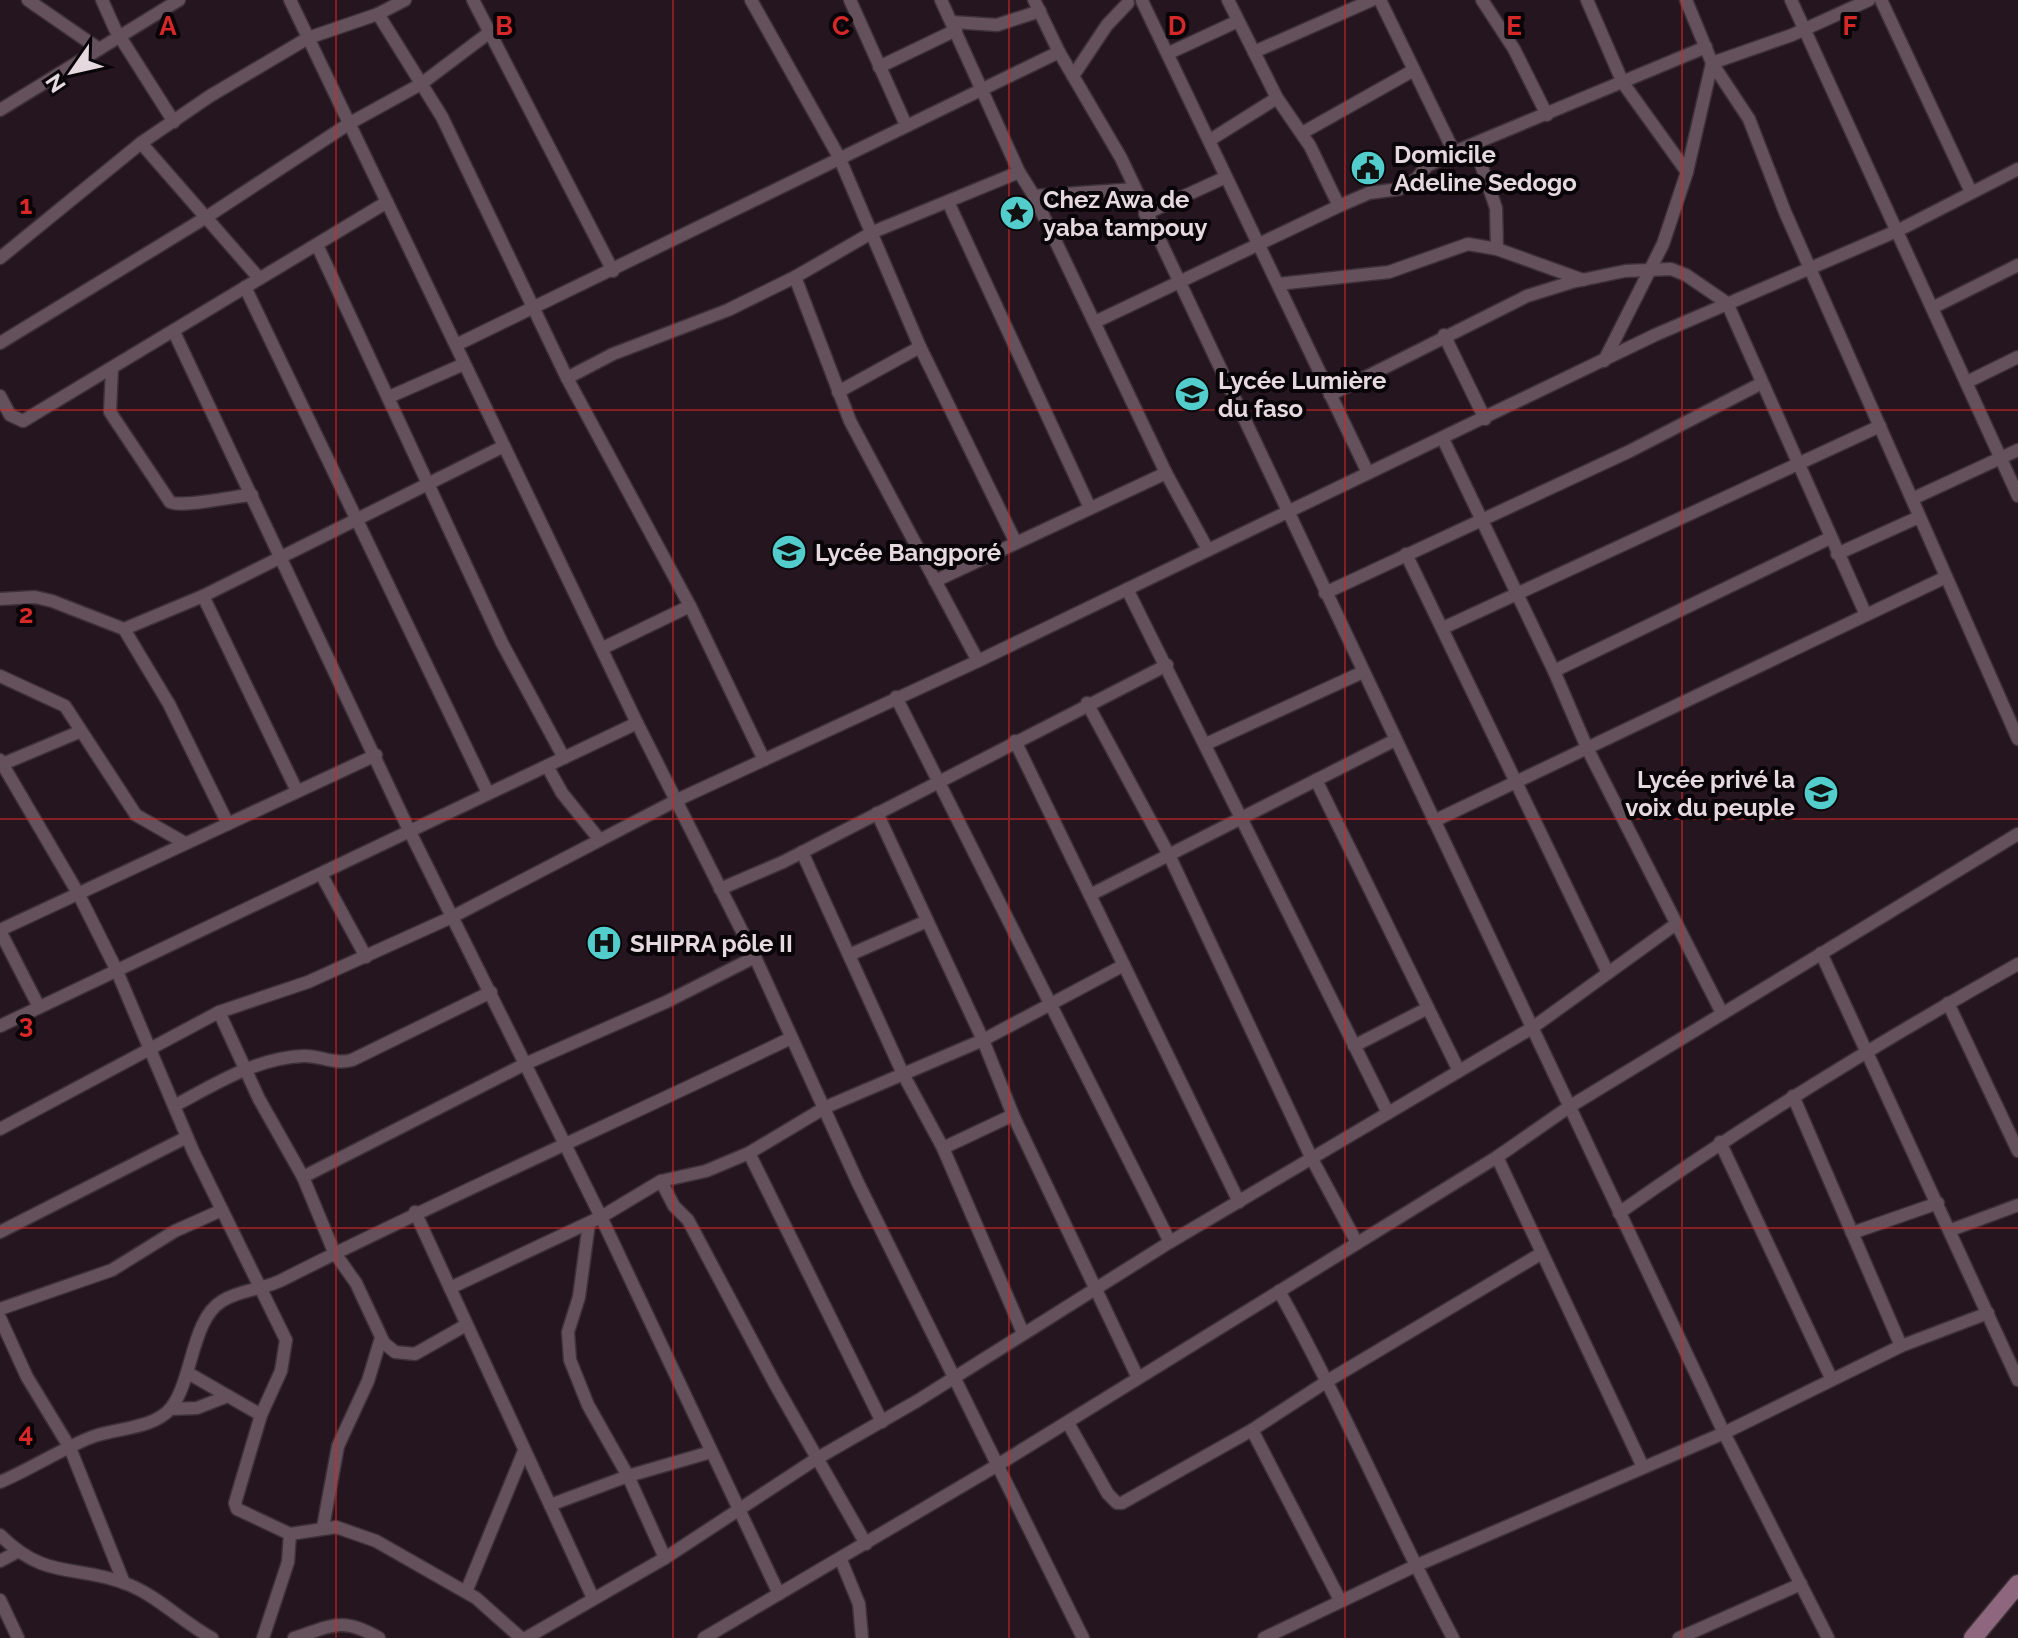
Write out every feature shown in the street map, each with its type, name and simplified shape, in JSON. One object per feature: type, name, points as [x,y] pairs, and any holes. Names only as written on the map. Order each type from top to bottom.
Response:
[{"type":"street","points":[[28,0],[99,49]]},
{"type":"street","points":[[102,0],[121,38],[174,122]]},
{"type":"street","points":[[0,110],[179,0]]},
{"type":"street","points":[[290,0],[637,723],[755,957],[858,1183],[956,1375],[996,1466],[1083,1638]]},
{"type":"street","points":[[0,258],[141,143],[210,96],[308,38],[378,14],[405,0]]},
{"type":"street","points":[[473,0],[613,271]]},
{"type":"street","points":[[751,0],[839,157],[920,347],[1016,543]]},
{"type":"street","points":[[850,0],[906,125]]},
{"type":"street","points":[[941,0],[984,88],[1019,172],[1034,196],[1166,473],[1208,550]]},
{"type":"street","points":[[1112,0],[1139,1]]},
{"type":"street","points":[[1228,0],[1277,98],[1302,133],[1339,206]]},
{"type":"street","points":[[1254,52],[1372,0]]},
{"type":"street","points":[[1380,0],[1454,152]]},
{"type":"street","points":[[1482,0],[1514,49],[1547,115]]},
{"type":"street","points":[[1587,0],[1623,83],[1687,172]]},
{"type":"street","points":[[1686,0],[1712,63],[1749,119],[1810,267],[2018,739]]},
{"type":"street","points":[[1791,0],[1899,230],[2018,496]]},
{"type":"street","points":[[1712,63],[1805,29],[1869,0]]},
{"type":"street","points":[[1881,0],[1971,192]]},
{"type":"street","points":[[1139,1],[1169,53],[1368,473]]},
{"type":"street","points":[[1073,76],[1107,25],[1139,1]]},
{"type":"street","points":[[879,67],[954,26],[997,25],[1037,5],[1059,52],[1121,158],[1724,1433],[1828,1638]]},
{"type":"street","points":[[378,14],[448,130],[567,378],[690,606],[764,760]]},
{"type":"street","points":[[1169,53],[1238,21]]},
{"type":"street","points":[[0,343],[205,218],[350,123],[421,84],[490,32]]},
{"type":"street","points":[[1095,322],[1339,206],[1369,193],[1399,189],[1416,179],[1427,166],[1454,152],[1706,47]]},
{"type":"street","points":[[456,345],[613,271],[720,213],[1059,52]]},
{"type":"street","points":[[1604,361],[1654,267],[1687,172],[1712,63]]},
{"type":"street","points":[[1302,133],[1414,70]]},
{"type":"street","points":[[1210,140],[1277,98]]},
{"type":"street","points":[[141,143],[258,277]]},
{"type":"street","points":[[1474,144],[1496,208],[1497,249]]},
{"type":"street","points":[[0,1129],[219,1012],[308,982],[452,917],[677,800],[978,661],[1727,303],[1899,230],[2018,169]]},
{"type":"street","points":[[567,378],[613,354],[728,310],[795,277],[873,232],[949,204],[1019,172]]},
{"type":"street","points":[[1145,214],[1226,177]]},
{"type":"street","points":[[1034,196],[1135,189]]},
{"type":"street","points":[[0,396],[10,415],[23,421],[387,202]]},
{"type":"street","points":[[949,204],[1090,508]]},
{"type":"street","points":[[1278,284],[1389,272],[1468,244],[1497,249],[1583,280]]},
{"type":"street","points":[[317,245],[502,643],[564,758]]},
{"type":"street","points":[[1934,307],[2018,265]]},
{"type":"street","points":[[1330,395],[1444,335],[1527,296],[1583,280],[1654,267],[1686,275],[1727,303],[1796,465],[1866,615]]},
{"type":"street","points":[[795,277],[850,421],[978,661]]},
{"type":"street","points":[[245,287],[488,793]]},
{"type":"street","points":[[174,332],[409,830],[491,992],[563,1144],[595,1220],[779,1594]]},
{"type":"street","points":[[1444,335],[1485,419]]},
{"type":"street","points":[[838,392],[920,347]]},
{"type":"street","points":[[1967,382],[2018,357]]},
{"type":"street","points":[[389,397],[464,364]]},
{"type":"street","points":[[112,368],[108,395],[110,412],[170,502],[181,506],[224,496],[252,495]]},
{"type":"street","points":[[1325,593],[1644,444],[1762,383]]},
{"type":"street","points":[[1443,628],[1517,591],[1550,579],[1880,426]]},
{"type":"street","points":[[1443,439],[1517,591],[1588,750],[1722,1013]]},
{"type":"street","points":[[124,629],[203,596],[504,446]]},
{"type":"street","points":[[1912,499],[2018,450]]},
{"type":"street","points":[[935,581],[1166,473]]},
{"type":"street","points":[[1837,554],[1919,517]]},
{"type":"street","points":[[1554,671],[1830,538]]},
{"type":"street","points":[[1406,554],[1608,973]]},
{"type":"street","points":[[1434,821],[1946,577]]},
{"type":"street","points":[[1127,589],[1388,1113]]},
{"type":"street","points":[[203,596],[297,791]]},
{"type":"street","points":[[0,599],[35,597],[52,601],[124,629],[169,704],[228,824]]},
{"type":"street","points":[[603,648],[690,606]]},
{"type":"street","points":[[720,889],[802,852],[1087,703],[1167,665]]},
{"type":"street","points":[[1206,744],[1363,672]]},
{"type":"street","points":[[0,676],[65,706],[79,732],[136,815],[185,843]]},
{"type":"street","points":[[896,697],[1170,1242]]},
{"type":"street","points":[[1087,703],[1169,855],[1312,1159],[1357,1243]]},
{"type":"street","points":[[0,1026],[637,723]]},
{"type":"street","points":[[79,732],[2,761],[78,893],[116,969],[187,1137],[286,1340],[281,1371],[261,1415],[235,1503],[237,1509],[290,1534],[336,1527],[376,1541],[466,1592],[524,1638],[665,1558],[816,1459],[882,1422],[1170,1242],[1532,1028],[1676,924]]},
{"type":"street","points":[[1092,894],[1395,740]]},
{"type":"street","points":[[1015,741],[1239,1202]]},
{"type":"street","points":[[39,1007],[0,931],[376,755]]},
{"type":"street","points":[[547,766],[562,793],[599,839]]},
{"type":"street","points":[[1316,780],[1459,1071]]},
{"type":"street","points":[[877,813],[983,1040],[1013,1115],[1138,1378]]},
{"type":"street","points":[[704,1638],[841,1560],[1068,1423],[1497,1157],[1569,1107],[2018,834]]},
{"type":"street","points":[[802,852],[903,1074],[943,1148],[1023,1333]]},
{"type":"street","points":[[321,874],[366,957]]},
{"type":"street","points":[[849,955],[927,921]]},
{"type":"street","points":[[1821,953],[2018,1380]]},
{"type":"street","points":[[303,1177],[525,1064],[666,1002],[755,957]]},
{"type":"street","points":[[1619,1213],[1720,1142],[1866,1050],[2018,964]]},
{"type":"street","points":[[450,1288],[595,1220],[661,1181],[706,1171],[749,1153],[826,1107],[983,1040],[1124,965]]},
{"type":"street","points":[[174,1106],[245,1068],[300,1056],[338,1064],[352,1060],[491,992]]},
{"type":"street","points":[[1948,1003],[2018,1151]]},
{"type":"street","points":[[1354,1046],[1428,1008]]},
{"type":"street","points":[[219,1012],[303,1177],[334,1252],[356,1283],[381,1338],[395,1352],[415,1354],[466,1325]]},
{"type":"street","points":[[0,1482],[92,1437],[161,1416],[170,1409],[188,1373],[202,1325],[212,1309],[235,1294],[260,1289],[415,1212],[791,1038]]},
{"type":"street","points":[[1793,1096],[1901,1346]]},
{"type":"street","points":[[943,1148],[1013,1115]]},
{"type":"street","points":[[0,1232],[187,1137]]},
{"type":"street","points":[[1720,1142],[1831,1378]]},
{"type":"street","points":[[749,1153],[882,1422]]},
{"type":"street","points":[[1497,1157],[1643,1467]]},
{"type":"street","points":[[661,1181],[674,1206],[688,1220],[816,1459],[866,1544]]},
{"type":"street","points":[[1852,1233],[1938,1203]]},
{"type":"street","points":[[1951,1230],[2018,1205]]},
{"type":"street","points":[[0,1309],[112,1270],[175,1231],[222,1210]]},
{"type":"street","points":[[415,1212],[593,1598]]},
{"type":"street","points":[[595,1220],[579,1297],[568,1332],[570,1360],[588,1405],[628,1476],[665,1558]]},
{"type":"street","points":[[1068,1423],[1108,1494],[1117,1503],[1252,1430],[1329,1380],[1542,1253]]},
{"type":"street","points":[[1279,1291],[1329,1380],[1415,1566],[1453,1638]]},
{"type":"street","points":[[1264,1638],[1415,1566],[1724,1433],[1901,1346],[1988,1313]]},
{"type":"street","points":[[0,1318],[27,1377],[70,1448],[124,1583]]},
{"type":"street","points":[[323,1527],[338,1446],[368,1381],[381,1338]]},
{"type":"street","points":[[188,1373],[261,1415]]},
{"type":"street","points":[[170,1409],[197,1408],[228,1396]]},
{"type":"street","points":[[1252,1430],[1340,1600]]},
{"type":"street","points":[[466,1592],[524,1451]]},
{"type":"street","points":[[550,1505],[628,1476],[711,1452]]},
{"type":"street","points":[[263,1638],[288,1562],[290,1534]]},
{"type":"street","points":[[0,1535],[17,1552],[59,1570],[124,1583],[212,1638]]},
{"type":"street","points":[[0,1561],[17,1552]]},
{"type":"street","points":[[841,1560],[859,1604],[862,1638]]},
{"type":"street","points":[[1679,1638],[1801,1584]]},
{"type":"street","points":[[1973,1638],[2018,1584]]},
{"type":"street","points":[[0,1600],[18,1638]]},
{"type":"street","points":[[294,1638],[343,1623],[357,1625],[379,1638]]},
{"type":"place","name":"Domicile Adeline Sedogo","points":[[1368,168]]},
{"type":"place","name":"Chez Awa de yaba tampouy","points":[[1017,213]]},
{"type":"place","name":"Lycée Lumière du faso","points":[[1192,394]]},
{"type":"place","name":"Lycée Bangporé","points":[[789,552]]},
{"type":"place","name":"Lycée privé la voix du peuple","points":[[1821,793]]},
{"type":"place","name":"SHIPRA pôle II","points":[[604,943]]}]
